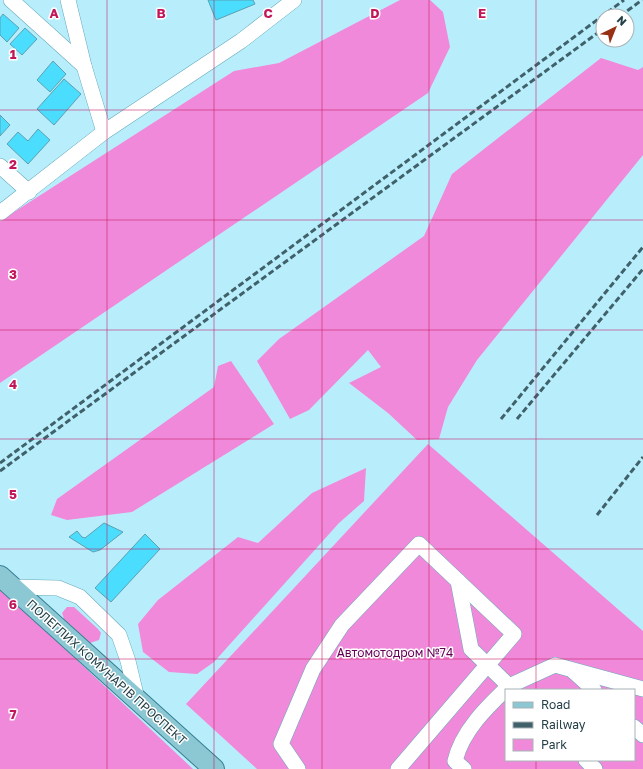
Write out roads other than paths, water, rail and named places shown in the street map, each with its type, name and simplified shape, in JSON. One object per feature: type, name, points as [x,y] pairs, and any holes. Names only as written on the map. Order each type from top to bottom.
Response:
[{"type":"main road","name":"ПОЛЕГЛИХ КОМУНАРІВ ПРОСПЕКТ","points":[[6,582],[214,769]]},
{"type":"street","points":[[11,0],[84,66]]},
{"type":"street","points":[[68,0],[84,66],[104,132]]},
{"type":"street","points":[[0,214],[104,132],[241,41],[294,0]]},
{"type":"street","points":[[0,166],[28,192]]},
{"type":"street","points":[[298,769],[281,744],[313,669],[342,624],[419,544],[514,634],[398,769]]},
{"type":"street","points":[[458,581],[471,649],[511,688],[555,665],[643,689]]},
{"type":"street","points":[[6,582],[58,588],[80,597],[119,635],[128,661],[137,699]]},
{"type":"street","points":[[571,669],[593,689]]},
{"type":"street","points":[[464,769],[456,761],[458,748],[484,710],[505,693]]},
{"type":"street","points":[[635,728],[643,735]]},
{"type":"street","points":[[587,761],[595,769]]},
{"type":"railway","points":[[0,463],[624,0]]},
{"type":"railway","points":[[631,8],[642,0]]},
{"type":"railway","points":[[0,471],[595,35]]},
{"type":"railway","points":[[501,419],[643,247]]},
{"type":"railway","points":[[517,419],[643,269]]},
{"type":"railway","points":[[597,515],[643,457]]},
{"type":"park label","name":"Автомотодром №74","points":[[395,652]]}]
